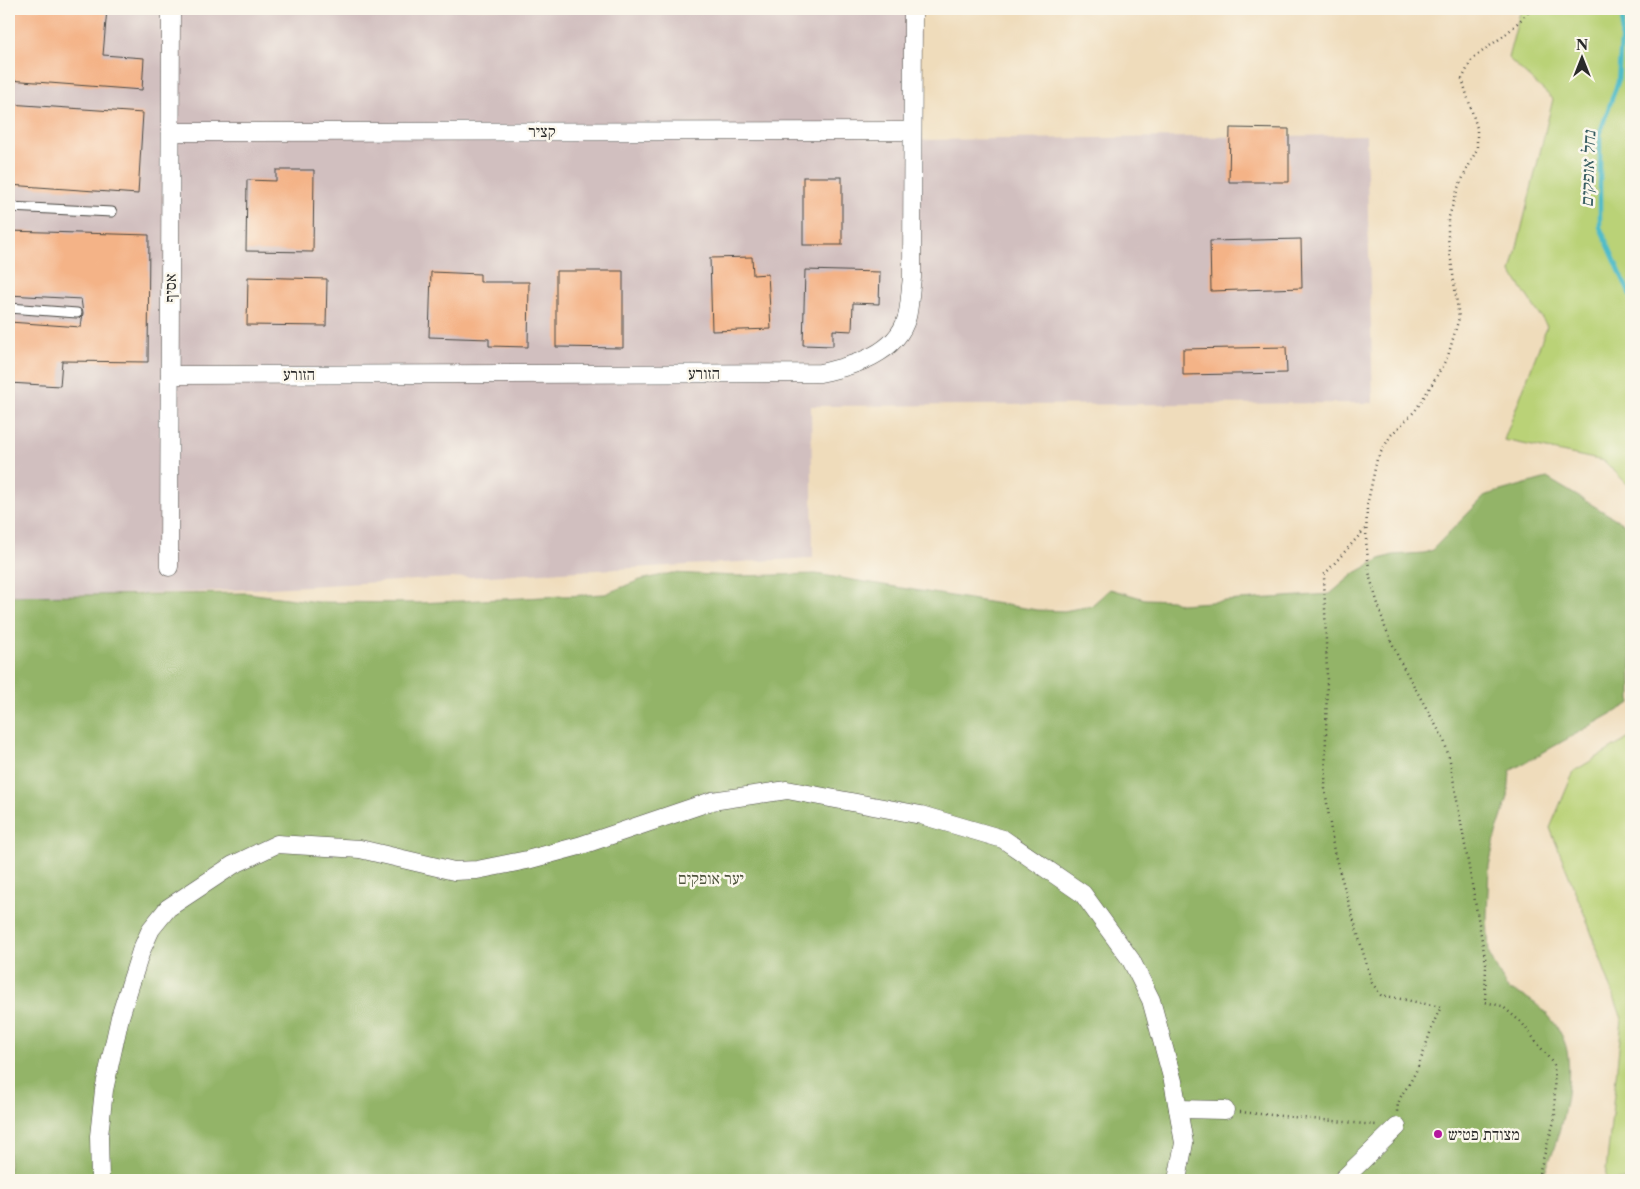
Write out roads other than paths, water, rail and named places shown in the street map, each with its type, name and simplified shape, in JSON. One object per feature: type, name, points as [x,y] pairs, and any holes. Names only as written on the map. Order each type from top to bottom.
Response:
[{"type":"street","name":"אסיף","points":[[169,566],[171,9]]},
{"type":"street","name":"הזורע","points":[[170,375],[811,373],[846,368],[865,360],[885,348],[899,334],[907,318],[912,278],[913,9]]},
{"type":"street","name":"קציר","points":[[171,132],[912,131]]},
{"type":"street","points":[[100,1180],[99,1136],[104,1090],[120,1018],[141,950],[151,929],[168,908],[233,865],[277,844],[360,849],[454,871],[477,870],[527,860],[579,846],[712,801],[787,790],[920,815],[1003,839],[1083,894],[1132,960],[1151,1000],[1178,1109],[1184,1143],[1177,1180]]},
{"type":"street","points":[[1178,1109],[1225,1110]]},
{"type":"street","points":[[1342,1180],[1396,1127]]},
{"type":"lane","points":[[9,207],[112,212]]},
{"type":"lane","points":[[9,308],[77,313]]},
{"type":"waterway","name":"נחל אופקים","points":[[1620,9],[1623,14],[1618,82],[1600,132],[1600,227],[1631,297]]},
{"type":"place","name":"מצודת פטיש","points":[[1438,1134]]},
{"type":"park label","name":"יער אופקים","points":[[711,878]]}]
